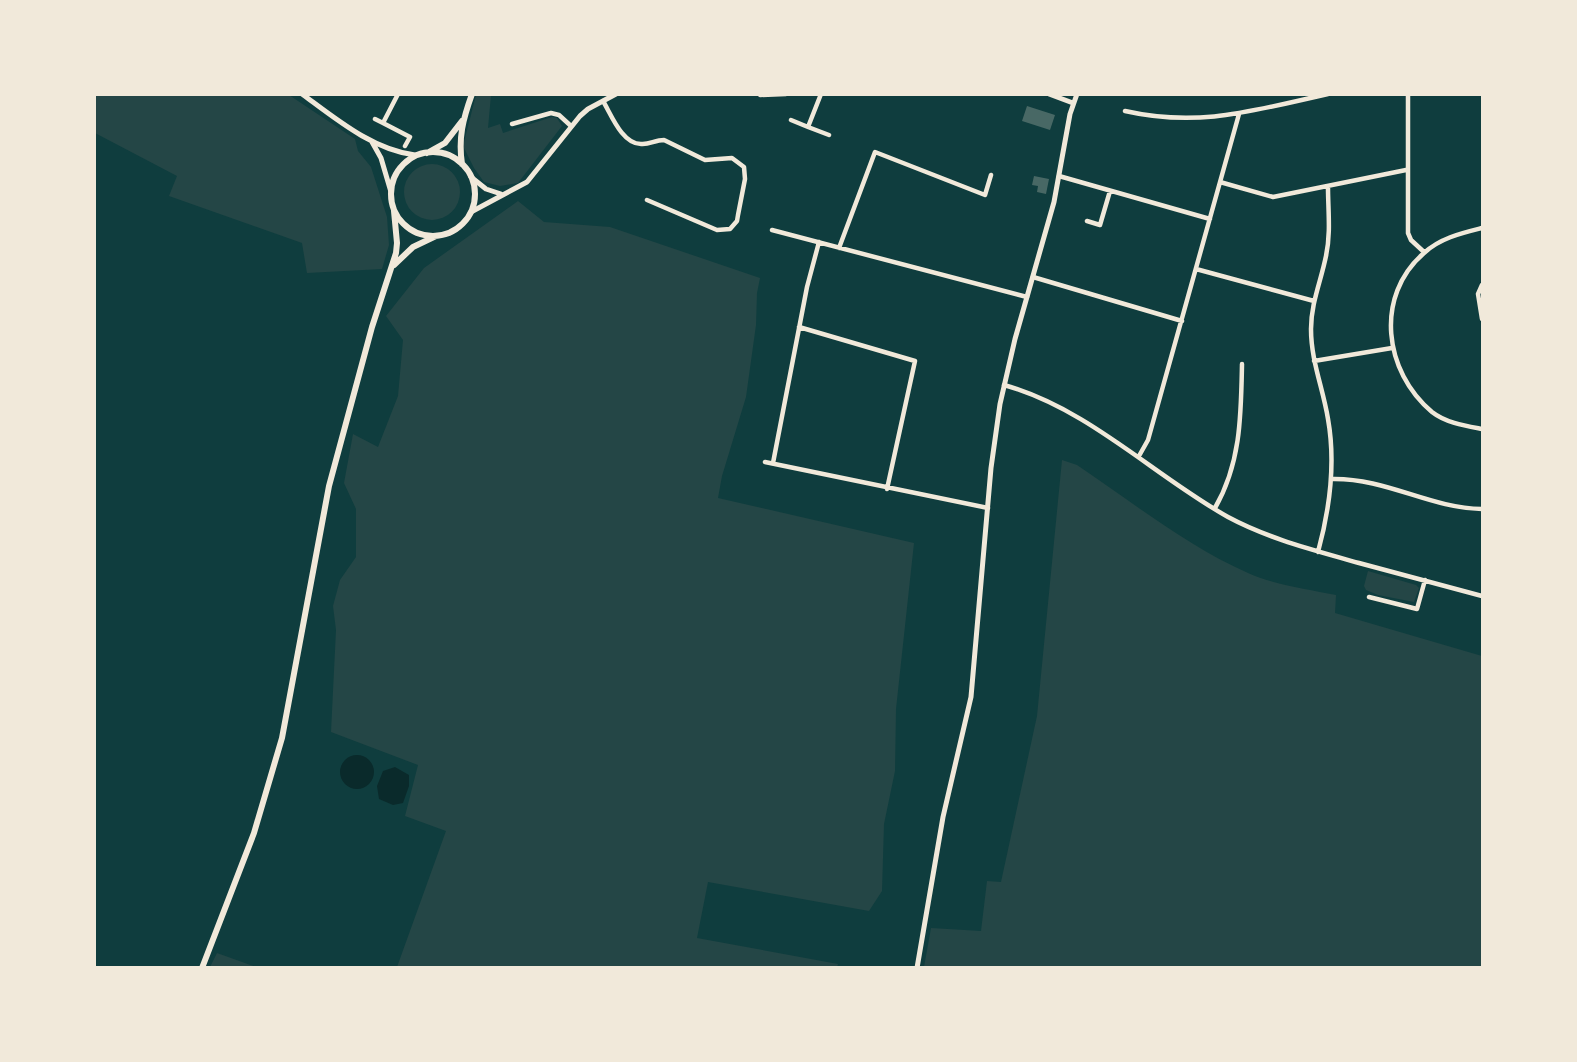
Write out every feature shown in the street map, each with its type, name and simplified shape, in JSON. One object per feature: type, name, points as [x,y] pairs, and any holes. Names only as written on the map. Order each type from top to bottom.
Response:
[{"type":"main road","points":[[391,270],[406,251],[455,230],[471,212],[475,191],[471,177],[462,164],[459,143],[472,94]]},
{"type":"main road","points":[[202,968],[254,834],[282,738],[329,486],[397,243],[391,192],[400,168],[415,156],[426,153],[449,139],[463,120]]},
{"type":"main road","points":[[426,153],[444,155],[462,164]]},
{"type":"main road","points":[[394,211],[412,230],[436,236]]},
{"type":"street","points":[[302,94],[373,142],[396,153],[415,156]]},
{"type":"street","points":[[383,123],[398,94]]},
{"type":"street","points":[[471,212],[501,194],[520,188],[588,109],[616,94]]},
{"type":"street","points":[[760,96],[786,94]]},
{"type":"street","points":[[808,127],[821,94]]},
{"type":"street","points":[[1049,94],[1073,103]]},
{"type":"street","points":[[918,968],[943,817],[971,698],[991,468],[1004,385],[1059,176],[1077,94]]},
{"type":"street","points":[[1125,111],[1170,119],[1197,119],[1239,114],[1328,94]]},
{"type":"street","points":[[1408,94],[1408,233],[1411,240],[1424,252]]},
{"type":"street","points":[[604,101],[623,134],[633,142],[642,144],[664,141],[705,160],[732,158],[744,167],[737,221],[730,229],[718,230],[647,200]]},
{"type":"street","points":[[512,124],[551,113],[559,115],[571,126]]},
{"type":"street","points":[[1139,456],[1148,440],[1239,114]]},
{"type":"street","points":[[375,119],[410,137],[405,146]]},
{"type":"street","points":[[791,120],[829,135]]},
{"type":"street","points":[[373,142],[381,158],[391,192]]},
{"type":"street","points":[[839,247],[875,152],[985,195],[991,175]]},
{"type":"street","points":[[1220,182],[1273,197],[1406,170]]},
{"type":"street","points":[[1059,176],[1210,219]]},
{"type":"street","points":[[471,177],[486,189],[501,194]]},
{"type":"street","points":[[1318,552],[1332,479],[1328,418],[1314,361],[1311,334],[1314,301],[1328,245],[1328,187]]},
{"type":"street","points":[[1087,221],[1100,225],[1110,191]]},
{"type":"street","points":[[1482,228],[1450,237],[1424,252],[1409,270],[1395,298],[1391,323],[1392,348],[1402,378],[1434,414],[1460,425],[1482,429]]},
{"type":"street","points":[[772,230],[1027,297]]},
{"type":"street","points":[[773,463],[799,327],[819,242]]},
{"type":"street","points":[[1196,269],[1314,301]]},
{"type":"street","points":[[1033,277],[1182,321]]},
{"type":"street","points":[[1482,285],[1478,294],[1482,319]]},
{"type":"street","points":[[799,327],[915,361],[887,489]]},
{"type":"street","points":[[1314,361],[1392,348]]},
{"type":"street","points":[[1215,508],[1228,479],[1238,443],[1242,364]]},
{"type":"street","points":[[1004,385],[1052,403],[1139,456],[1215,508],[1262,534],[1318,552],[1482,596]]},
{"type":"street","points":[[765,463],[989,508]]},
{"type":"street","points":[[1332,479],[1382,484],[1439,503],[1482,509]]},
{"type":"street","points":[[1369,597],[1417,609],[1425,580]]},
{"type":"shaded area","points":[[94,95],[289,95],[355,139],[358,151],[371,167],[387,217],[389,245],[382,269],[307,273],[302,243],[169,196],[177,176],[95,133]]},
{"type":"shaded area","points":[[476,95],[491,95],[488,128],[500,124],[503,133],[552,117],[557,118],[562,126],[518,183],[500,186],[484,182],[463,146]]},
{"type":"shaded area","points":[[432,164],[443,166],[452,172],[458,181],[458,203],[452,212],[443,218],[432,220],[421,218],[412,212],[406,203],[404,192],[406,181],[412,172],[421,166]]},
{"type":"shaded area","points":[[518,201],[544,222],[610,227],[760,278],[746,397],[718,498],[914,543],[896,709],[895,771],[884,824],[882,891],[869,911],[708,882],[697,938],[838,964],[837,967],[397,967],[446,831],[405,816],[418,765],[331,732],[336,630],[333,606],[340,580],[356,557],[356,509],[344,483],[353,434],[378,447],[398,396],[403,340],[386,316],[424,268]]},
{"type":"shaded area","points":[[1062,460],[1077,465],[1203,550],[1248,573],[1280,584],[1336,595],[1335,613],[1482,656],[1482,967],[924,967],[931,928],[981,931],[987,881],[1001,882],[1037,716]]},
{"type":"shaded area","points":[[1368,571],[1416,585],[1419,588],[1414,602],[1366,590],[1364,586]]},
{"type":"shaded area","points":[[357,755],[369,760],[374,772],[369,784],[357,789],[345,784],[340,772],[345,760]]},
{"type":"shaded area","points":[[395,767],[409,775],[409,786],[403,803],[393,805],[379,799],[377,786],[383,771]]},
{"type":"shaded area","points":[[217,953],[256,967],[210,967]]},
{"type":"building","points":[[1027,106],[1055,115],[1050,130],[1022,121]]},
{"type":"building","points":[[1034,176],[1049,179],[1046,194],[1037,192],[1038,186],[1032,185]]}]
